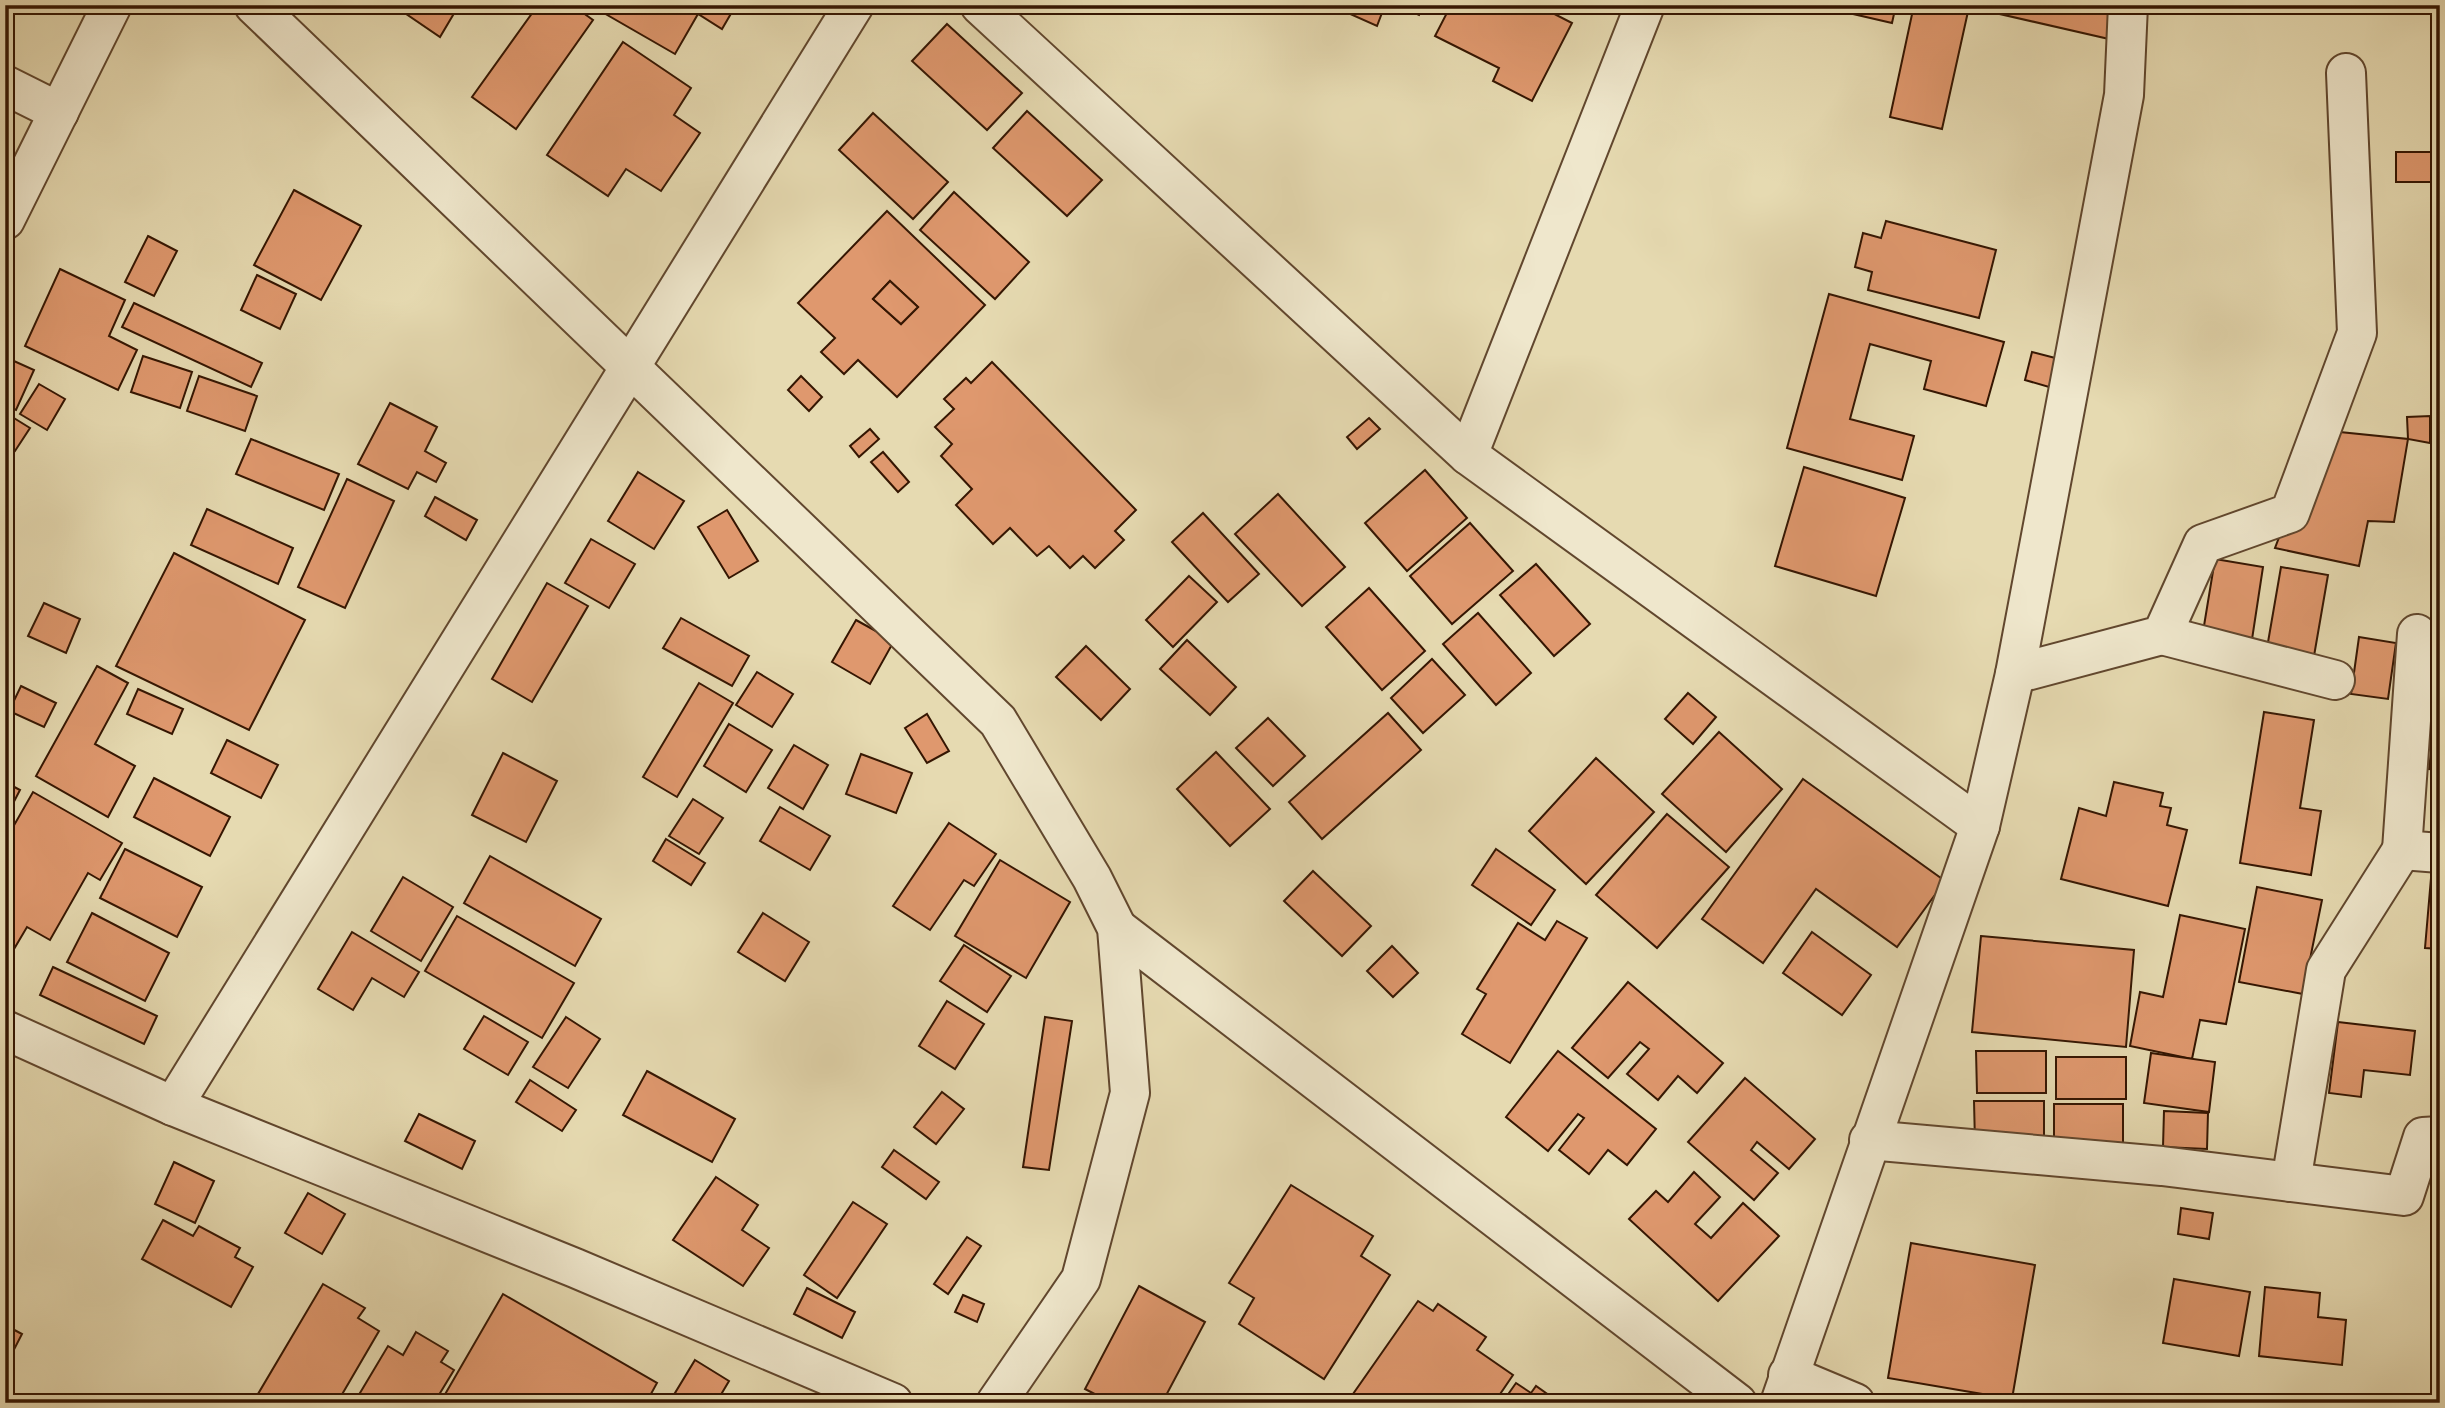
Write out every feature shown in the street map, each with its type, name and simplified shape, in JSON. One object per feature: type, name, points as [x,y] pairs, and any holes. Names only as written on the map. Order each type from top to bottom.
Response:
[{"type":"street","points":[[5,220],[111,5]]},
{"type":"street","points":[[254,5],[998,720],[1092,878],[1117,928],[1130,1093],[1081,1279],[996,1403]]},
{"type":"street","points":[[173,1106],[853,5]]},
{"type":"street","points":[[980,5],[1468,455],[1980,826]]},
{"type":"street","points":[[1468,455],[1645,5]]},
{"type":"street","points":[[1855,1403],[1784,1389],[1980,826],[2015,674],[2124,95],[2128,5]]},
{"type":"street","points":[[2162,635],[2203,544],[2290,513],[2357,333],[2346,74]]},
{"type":"street","points":[[5,85],[59,112]]},
{"type":"street","points":[[2015,674],[2162,635],[2335,681]]},
{"type":"street","points":[[2291,1182],[2326,970],[2402,850],[2417,635]]},
{"type":"street","points":[[2402,850],[2440,853]]},
{"type":"street","points":[[1117,928],[1737,1403]]},
{"type":"street","points":[[5,1030],[173,1106],[575,1268],[893,1403]]},
{"type":"street","points":[[1869,1140],[2162,1166],[2404,1196],[2423,1138],[2440,1136]]},
{"type":"building","points":[[393,5],[459,5],[440,37]]},
{"type":"building","points":[[538,5],[572,5],[593,20],[516,129],[472,97]]},
{"type":"building","points":[[590,5],[736,5],[722,29],[698,14],[675,54]]},
{"type":"building","points":[[1341,5],[1385,5],[1377,26],[1339,9]]},
{"type":"building","points":[[1397,5],[1423,5],[1419,15]]},
{"type":"building","points":[[1451,5],[1537,5],[1572,23],[1532,101],[1493,81],[1499,68],[1435,36]]},
{"type":"building","points":[[1814,5],[1896,5],[1892,23]]},
{"type":"building","points":[[1914,5],[2117,5],[2109,39],[1969,7],[1942,129],[1890,117]]},
{"type":"building","points":[[947,24],[1022,93],[987,130],[912,61]]},
{"type":"building","points":[[623,42],[691,88],[674,115],[700,133],[661,191],[626,169],[608,196],[547,155]]},
{"type":"building","points":[[1027,111],[1102,180],[1067,216],[993,148]]},
{"type":"building","points":[[873,113],[948,182],[913,219],[839,150]]},
{"type":"building","points":[[2396,152],[2440,152],[2440,182],[2396,182]]},
{"type":"building","points":[[294,190],[361,226],[321,300],[254,265]]},
{"type":"building","points":[[954,192],[1029,262],[995,299],[920,230]]},
{"type":"building","points":[[887,211],[985,305],[897,397],[858,360],[844,374],[821,352],[835,338],[798,303]],"holes":[[[890,281],[918,307],[901,324],[873,299]]]},
{"type":"building","points":[[1886,221],[1996,250],[1979,318],[1868,290],[1872,272],[1855,267],[1863,233],[1881,238]]},
{"type":"building","points":[[148,236],[177,251],[154,296],[125,282]]},
{"type":"building","points":[[60,269],[125,300],[109,336],[137,350],[118,390],[25,346]]},
{"type":"building","points":[[257,275],[296,294],[280,329],[241,310]]},
{"type":"building","points":[[890,281],[918,307],[901,324],[873,299]]},
{"type":"building","points":[[1829,294],[2004,342],[1986,406],[1924,389],[1931,361],[1870,344],[1850,419],[1914,436],[1902,480],[1787,448]]},
{"type":"building","points":[[134,303],[262,363],[251,387],[122,327]]},
{"type":"building","points":[[2032,352],[2063,360],[2056,389],[2025,380]]},
{"type":"building","points":[[143,356],[192,372],[180,408],[131,392]]},
{"type":"building","points":[[5,357],[34,370],[16,410],[5,405]]},
{"type":"building","points":[[992,362],[1136,510],[1115,531],[1124,540],[1095,568],[1083,556],[1070,568],[1049,546],[1037,556],[1010,528],[993,544],[956,505],[972,489],[941,456],[952,444],[935,427],[954,409],[944,399],[966,378],[971,383]]},
{"type":"building","points":[[199,376],[257,396],[245,431],[187,411]]},
{"type":"building","points":[[801,376],[822,397],[809,411],[788,390]]},
{"type":"building","points":[[39,384],[65,399],[47,430],[20,414]]},
{"type":"building","points":[[390,403],[437,427],[425,451],[446,463],[436,482],[417,472],[408,489],[358,464]]},
{"type":"building","points":[[9,415],[30,428],[15,451],[5,445],[5,421]]},
{"type":"building","points":[[2430,416],[2430,443],[2408,439],[2407,417]]},
{"type":"building","points":[[1369,418],[1380,429],[1357,449],[1347,437]]},
{"type":"building","points":[[870,429],[879,439],[859,457],[850,446]]},
{"type":"building","points":[[2320,430],[2408,439],[2394,522],[2368,521],[2359,566],[2275,548]]},
{"type":"building","points":[[251,439],[339,474],[324,510],[236,474]]},
{"type":"building","points":[[883,452],[909,482],[898,492],[871,462]]},
{"type":"building","points":[[1804,467],[1905,498],[1876,596],[1775,566]]},
{"type":"building","points":[[1425,470],[1467,518],[1407,571],[1365,523]]},
{"type":"building","points":[[638,472],[684,501],[654,549],[608,521]]},
{"type":"building","points":[[347,479],[394,501],[345,608],[298,587]]},
{"type":"building","points":[[1278,494],[1345,567],[1302,606],[1235,534]]},
{"type":"building","points":[[435,497],[477,520],[466,540],[425,516]]},
{"type":"building","points":[[207,509],[293,548],[278,584],[191,545]]},
{"type":"building","points":[[727,510],[758,561],[729,578],[698,527]]},
{"type":"building","points":[[1203,513],[1259,574],[1228,602],[1172,542]]},
{"type":"building","points":[[1470,523],[1513,571],[1452,624],[1410,576]]},
{"type":"building","points":[[591,539],[635,564],[609,608],[565,583]]},
{"type":"building","points":[[174,553],[305,620],[249,730],[116,666]]},
{"type":"building","points":[[2215,559],[2263,567],[2251,646],[2202,638]]},
{"type":"building","points":[[1536,564],[1590,624],[1554,656],[1500,595]]},
{"type":"building","points":[[2281,567],[2328,575],[2314,656],[2267,648]]},
{"type":"building","points":[[1189,576],[1217,602],[1173,647],[1146,620]]},
{"type":"building","points":[[547,583],[588,606],[532,702],[492,679]]},
{"type":"building","points":[[1369,588],[1425,651],[1382,690],[1326,627]]},
{"type":"building","points":[[44,603],[80,619],[66,653],[28,636]]},
{"type":"building","points":[[1478,613],[1531,673],[1496,705],[1443,644]]},
{"type":"building","points":[[681,618],[749,656],[732,686],[663,648]]},
{"type":"building","points":[[856,620],[894,641],[870,684],[832,662]]},
{"type":"building","points":[[2359,637],[2396,643],[2388,699],[2351,694]]},
{"type":"building","points":[[1187,640],[1236,687],[1210,715],[1160,669]]},
{"type":"building","points":[[1086,646],[1130,689],[1101,720],[1056,677]]},
{"type":"building","points":[[5,648],[9,649],[5,671]]},
{"type":"building","points":[[2433,652],[2440,653],[2440,686],[2414,682]]},
{"type":"building","points":[[1432,659],[1465,695],[1423,733],[1391,698]]},
{"type":"building","points":[[97,666],[128,683],[95,744],[135,766],[108,817],[36,776]]},
{"type":"building","points":[[757,672],[793,694],[772,727],[736,705]]},
{"type":"building","points":[[699,683],[733,703],[677,797],[643,777]]},
{"type":"building","points":[[21,686],[56,703],[44,727],[9,711]]},
{"type":"building","points":[[2440,688],[2440,770],[2429,769]]},
{"type":"building","points":[[138,689],[183,709],[172,734],[127,714]]},
{"type":"building","points":[[1688,693],[1716,717],[1693,744],[1665,719]]},
{"type":"building","points":[[2264,712],[2314,720],[2300,808],[2321,811],[2311,875],[2240,863]]},
{"type":"building","points":[[1388,713],[1421,750],[1322,839],[1289,802]]},
{"type":"building","points":[[927,714],[949,751],[927,763],[905,728]]},
{"type":"building","points":[[1268,718],[1305,756],[1273,786],[1236,748]]},
{"type":"building","points":[[729,724],[772,750],[746,792],[704,766]]},
{"type":"building","points":[[1719,732],[1782,789],[1726,852],[1662,794]]},
{"type":"building","points":[[227,740],[278,765],[261,798],[211,773]]},
{"type":"building","points":[[794,745],[828,765],[803,809],[768,788]]},
{"type":"building","points":[[1216,752],[1270,809],[1230,846],[1177,789]]},
{"type":"building","points":[[503,753],[557,781],[526,842],[472,815]]},
{"type":"building","points":[[861,754],[912,773],[896,813],[846,794]]},
{"type":"building","points":[[1596,758],[1654,812],[1586,884],[1529,831]]},
{"type":"building","points":[[154,778],[230,817],[210,856],[134,817]]},
{"type":"building","points":[[1803,779],[1945,881],[1897,947],[1816,889],[1763,963],[1702,919]]},
{"type":"building","points":[[5,782],[20,790],[5,819]]},
{"type":"building","points":[[2114,782],[2163,793],[2160,806],[2171,808],[2167,825],[2187,830],[2168,906],[2061,879],[2079,808],[2106,816]]},
{"type":"building","points":[[33,792],[122,843],[100,880],[88,873],[50,940],[27,927],[14,949],[5,943],[5,841]]},
{"type":"building","points":[[693,799],[723,818],[699,854],[669,836]]},
{"type":"building","points":[[780,807],[830,836],[810,870],[760,841]]},
{"type":"building","points":[[1667,814],[1729,867],[1657,948],[1596,895]]},
{"type":"building","points":[[949,823],[996,854],[974,886],[964,880],[930,930],[893,906]]},
{"type":"building","points":[[666,839],[705,863],[691,885],[653,861]]},
{"type":"building","points":[[125,849],[202,887],[177,937],[100,898]]},
{"type":"building","points":[[1496,849],[1555,890],[1531,925],[1472,885]]},
{"type":"building","points":[[490,856],[601,919],[575,966],[464,903]]},
{"type":"building","points":[[1000,860],[1070,902],[1026,978],[955,936]]},
{"type":"building","points":[[1313,871],[1371,926],[1342,956],[1284,901]]},
{"type":"building","points":[[403,877],[453,907],[421,961],[371,931]]},
{"type":"building","points":[[2431,878],[2440,878],[2440,949],[2425,948]]},
{"type":"building","points":[[2257,887],[2322,900],[2303,994],[2239,982]]},
{"type":"building","points":[[92,913],[169,953],[145,1001],[67,962]]},
{"type":"building","points":[[763,913],[809,942],[785,981],[738,952]]},
{"type":"building","points":[[2180,915],[2245,929],[2226,1024],[2200,1020],[2192,1059],[2130,1046],[2140,992],[2163,997]]},
{"type":"building","points":[[457,916],[574,983],[542,1038],[425,971]]},
{"type":"building","points":[[1557,921],[1587,938],[1510,1063],[1462,1034],[1486,994],[1477,989],[1518,923],[1545,940]]},
{"type":"building","points":[[352,932],[419,972],[404,997],[372,978],[353,1010],[318,989]]},
{"type":"building","points":[[1812,932],[1871,975],[1842,1015],[1783,973]]},
{"type":"building","points":[[1981,936],[2134,950],[2126,1047],[1972,1032]]},
{"type":"building","points":[[964,945],[1011,976],[987,1012],[940,981]]},
{"type":"building","points":[[1392,946],[1418,973],[1393,997],[1367,971]]},
{"type":"building","points":[[53,967],[157,1016],[144,1044],[40,995]]},
{"type":"building","points":[[1628,982],[1723,1063],[1697,1093],[1678,1076],[1658,1100],[1627,1074],[1649,1049],[1640,1042],[1608,1078],[1572,1048]]},
{"type":"building","points":[[947,1001],[984,1024],[955,1069],[919,1046]]},
{"type":"building","points":[[484,1016],[528,1042],[508,1075],[464,1049]]},
{"type":"building","points":[[566,1017],[600,1039],[568,1088],[533,1067]]},
{"type":"building","points":[[1045,1017],[1072,1021],[1049,1170],[1023,1167]]},
{"type":"building","points":[[2338,1022],[2415,1031],[2410,1075],[2364,1070],[2361,1097],[2329,1093]]},
{"type":"building","points":[[1558,1051],[1656,1129],[1627,1165],[1608,1150],[1589,1174],[1559,1150],[1584,1118],[1578,1114],[1548,1151],[1506,1117]]},
{"type":"building","points":[[1976,1051],[2046,1051],[2046,1093],[1977,1093]]},
{"type":"building","points":[[2151,1053],[2215,1062],[2209,1112],[2144,1103]]},
{"type":"building","points":[[2056,1057],[2126,1057],[2126,1099],[2056,1099]]},
{"type":"building","points":[[647,1071],[735,1119],[712,1162],[623,1115]]},
{"type":"building","points":[[1745,1078],[1815,1139],[1789,1169],[1757,1142],[1751,1150],[1778,1173],[1754,1200],[1688,1142]]},
{"type":"building","points":[[530,1080],[576,1110],[562,1131],[516,1102]]},
{"type":"building","points":[[942,1092],[964,1109],[936,1144],[914,1127]]},
{"type":"building","points":[[1974,1101],[2044,1101],[2044,1143],[1975,1143]]},
{"type":"building","points":[[2054,1104],[2123,1104],[2123,1146],[2054,1146]]},
{"type":"building","points":[[2164,1111],[2208,1113],[2207,1149],[2163,1147]]},
{"type":"building","points":[[419,1114],[475,1141],[462,1169],[405,1141]]},
{"type":"building","points":[[894,1150],[939,1182],[926,1199],[882,1167]]},
{"type":"building","points":[[174,1162],[214,1181],[195,1223],[155,1204]]},
{"type":"building","points":[[1694,1172],[1720,1197],[1695,1224],[1711,1238],[1743,1203],[1779,1236],[1718,1301],[1629,1219],[1656,1191],[1668,1202]]},
{"type":"building","points":[[716,1177],[758,1205],[742,1230],[769,1248],[743,1286],[673,1240]]},
{"type":"building","points":[[1291,1185],[1373,1236],[1361,1256],[1390,1275],[1324,1379],[1239,1324],[1254,1298],[1229,1283]]},
{"type":"building","points":[[308,1193],[345,1214],[322,1254],[285,1233]]},
{"type":"building","points":[[853,1202],[887,1224],[837,1298],[804,1275]]},
{"type":"building","points":[[2181,1208],[2213,1213],[2209,1239],[2178,1234]]},
{"type":"building","points":[[163,1220],[193,1236],[199,1226],[240,1248],[235,1257],[253,1267],[231,1307],[142,1259]]},
{"type":"building","points":[[967,1237],[981,1246],[948,1294],[934,1284]]},
{"type":"building","points":[[1911,1243],[2035,1265],[2012,1399],[1888,1378]]},
{"type":"building","points":[[2174,1279],[2250,1292],[2239,1356],[2163,1343]]},
{"type":"building","points":[[323,1284],[365,1308],[358,1318],[379,1331],[337,1403],[274,1403],[258,1394]]},
{"type":"building","points":[[1139,1286],[1205,1322],[1162,1403],[1112,1403],[1085,1389]]},
{"type":"building","points":[[2265,1287],[2320,1293],[2318,1317],[2346,1320],[2342,1365],[2259,1356]]},
{"type":"building","points":[[807,1288],[855,1312],[842,1338],[794,1314]]},
{"type":"building","points":[[503,1294],[657,1383],[646,1403],[440,1403]]},
{"type":"building","points":[[963,1295],[984,1304],[977,1322],[955,1312]]},
{"type":"building","points":[[1418,1301],[1433,1311],[1438,1304],[1486,1337],[1477,1350],[1513,1375],[1494,1403],[1366,1403],[1353,1394]]},
{"type":"building","points":[[5,1325],[22,1334],[5,1367]]},
{"type":"building","points":[[416,1332],[448,1351],[441,1362],[454,1370],[434,1403],[354,1403],[388,1346],[403,1355]]},
{"type":"building","points":[[695,1360],[729,1381],[716,1403],[692,1403],[675,1393]]},
{"type":"building","points":[[1516,1383],[1531,1393],[1536,1386],[1560,1403],[1502,1403]]}]
